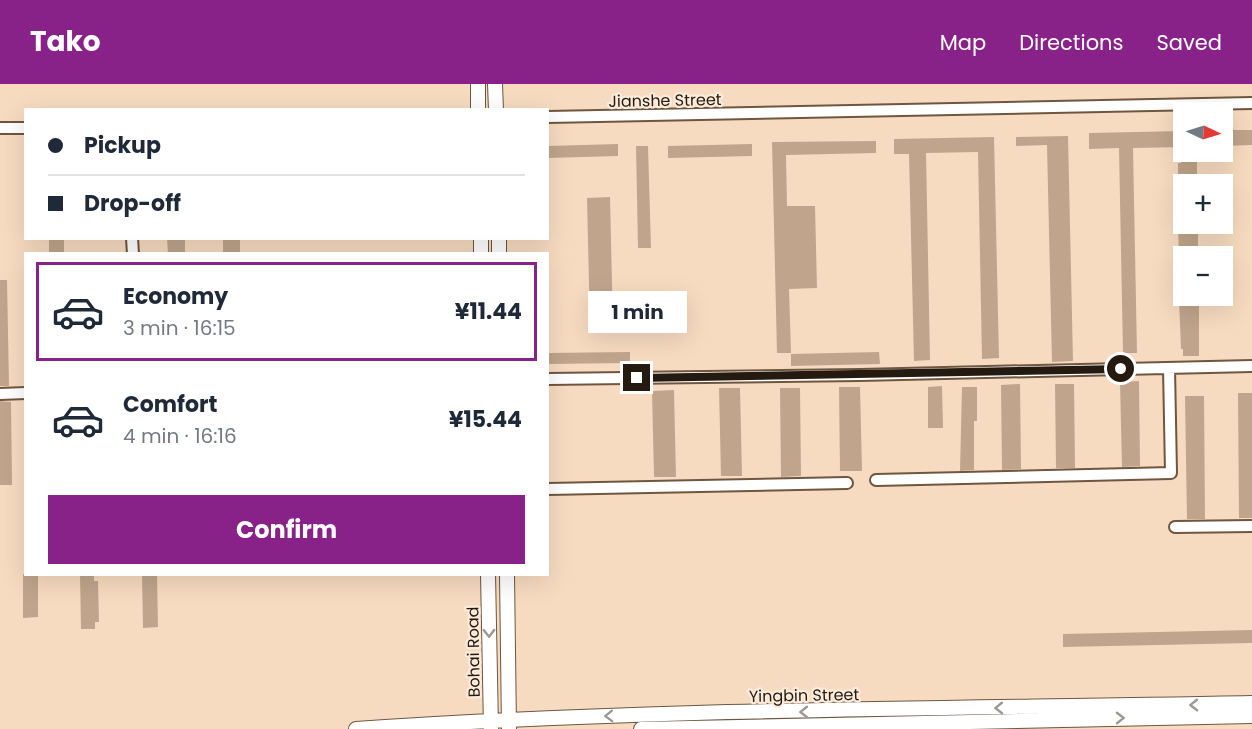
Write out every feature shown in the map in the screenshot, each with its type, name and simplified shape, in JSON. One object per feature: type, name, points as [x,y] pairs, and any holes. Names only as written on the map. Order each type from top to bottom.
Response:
[{"type":"main road","points":[[478,84],[478,108]]},
{"type":"main road","points":[[495,84],[496,108]]},
{"type":"main road","name":"Bohai Road","points":[[488,576],[490,724]]},
{"type":"main road","points":[[507,576],[509,724]]},
{"type":"main road","name":"Yingbin Street","points":[[356,729],[1252,704]]},
{"type":"main road","name":"Yingbin Street","points":[[641,729],[1252,716]]},
{"type":"street","name":"Jianshe Street","points":[[549,117],[1252,103]]},
{"type":"street","points":[[0,128],[24,128]]},
{"type":"street","points":[[549,379],[1252,366]]},
{"type":"street","points":[[876,480],[1171,473],[1169,368]]},
{"type":"street","points":[[0,394],[24,393]]},
{"type":"street","points":[[549,489],[848,483]]},
{"type":"street","points":[[1175,527],[1252,526]]},
{"type":"building","points":[[1233,130],[1252,130],[1252,145],[1233,146]]},
{"type":"building","points":[[1173,131],[1173,147],[1133,148],[1137,353],[1123,353],[1119,148],[1089,149],[1089,133]]},
{"type":"building","points":[[1068,136],[1073,361],[1052,362],[1047,145],[1016,146],[1016,137]]},
{"type":"building","points":[[994,137],[999,358],[982,359],[978,152],[926,153],[930,360],[914,361],[909,154],[894,154],[894,139]]},
{"type":"building","points":[[876,141],[876,153],[786,155],[787,206],[815,206],[817,288],[789,289],[791,353],[777,353],[772,142]]},
{"type":"building","points":[[618,144],[618,156],[549,158],[549,146]]},
{"type":"building","points":[[752,144],[752,156],[668,158],[668,146]]},
{"type":"building","points":[[636,146],[648,146],[651,248],[638,248]]},
{"type":"building","points":[[1197,162],[1197,174],[1178,174],[1178,163]]},
{"type":"building","points":[[610,197],[613,327],[590,328],[587,198]]},
{"type":"building","points":[[1178,234],[1198,234],[1198,246],[1179,246]]},
{"type":"building","points":[[49,240],[64,240],[64,252],[49,252]]},
{"type":"building","points":[[167,240],[185,240],[185,252],[168,252]]},
{"type":"building","points":[[223,240],[240,240],[240,252],[223,252]]},
{"type":"building","points":[[0,280],[7,280],[9,386],[0,386]]},
{"type":"building","points":[[1179,306],[1199,306],[1199,356],[1183,356],[1183,349],[1181,349]]},
{"type":"building","points":[[630,352],[630,363],[549,364],[549,353]]},
{"type":"building","points":[[879,352],[880,364],[791,366],[791,354]]},
{"type":"building","points":[[1139,381],[1140,466],[1122,467],[1120,382]]},
{"type":"building","points":[[1020,384],[1021,469],[1002,470],[1001,385]]},
{"type":"building","points":[[1055,384],[1074,384],[1075,468],[1056,468]]},
{"type":"building","points":[[942,386],[943,428],[928,428],[928,387]]},
{"type":"building","points":[[839,387],[860,387],[862,471],[840,471]]},
{"type":"building","points":[[962,387],[977,387],[977,421],[974,421],[974,470],[960,471]]},
{"type":"building","points":[[719,388],[740,388],[742,476],[721,476]]},
{"type":"building","points":[[780,388],[800,388],[801,476],[781,477]]},
{"type":"building","points":[[674,390],[676,477],[654,477],[652,391]]},
{"type":"building","points":[[1238,393],[1252,393],[1252,518],[1239,518]]},
{"type":"building","points":[[1185,396],[1204,396],[1205,519],[1187,519]]},
{"type":"building","points":[[0,401],[11,402],[12,485],[0,485]]},
{"type":"building","points":[[23,574],[24,576],[38,576],[38,617],[23,618]]},
{"type":"building","points":[[80,576],[94,576],[94,581],[98,581],[99,622],[95,622],[95,629],[81,629]]},
{"type":"building","points":[[142,576],[157,576],[158,627],[143,628]]},
{"type":"building","points":[[1252,630],[1252,643],[1063,647],[1063,634]]},
{"type":"route","points":[[637,378],[1121,369]]}]
